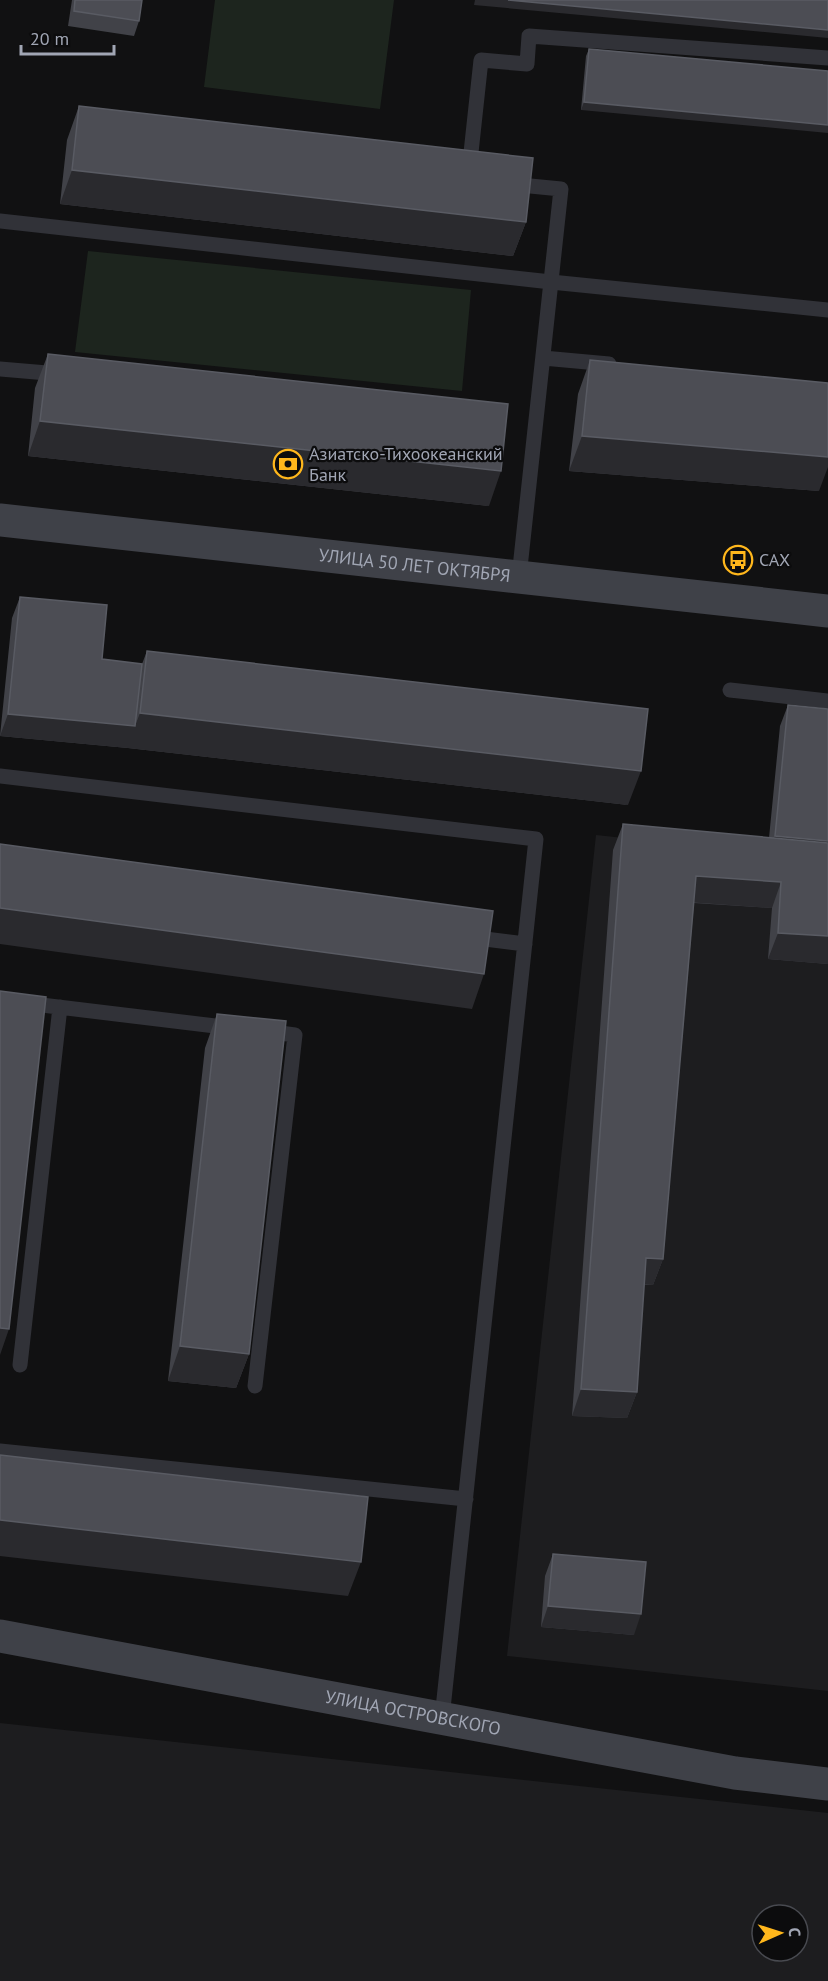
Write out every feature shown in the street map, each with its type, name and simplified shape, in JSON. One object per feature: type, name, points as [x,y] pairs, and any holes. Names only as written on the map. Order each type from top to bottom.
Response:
[{"type":"street","name":"УЛИЦА 50 ЛЕТ ОКТЯБРЯ","points":[[0,520],[828,611]]},
{"type":"street","name":"УЛИЦА ОСТРОВСКОГО","points":[[0,1636],[735,1773],[828,1784]]},
{"type":"lane","points":[[519,577],[561,189],[468,180],[481,60],[526,64],[529,36],[828,58]]},
{"type":"lane","points":[[0,221],[828,310]]},
{"type":"lane","points":[[543,358],[626,366]]},
{"type":"lane","points":[[0,369],[71,375]]},
{"type":"lane","points":[[730,690],[828,701]]},
{"type":"lane","points":[[0,776],[536,838],[442,1718]]},
{"type":"lane","points":[[455,935],[525,944]]},
{"type":"lane","points":[[0,1000],[295,1035],[255,1386]]},
{"type":"lane","points":[[20,1365],[60,1007]]},
{"type":"lane","points":[[0,1451],[466,1499]]},
{"type":"shaded area","points":[[215,0],[394,0],[380,109],[204,87]]},
{"type":"shaded area","points":[[88,251],[471,290],[462,391],[75,352]]},
{"type":"shaded area","points":[[596,835],[828,860],[828,1691],[507,1656]]},
{"type":"shaded area","points":[[0,1723],[828,1813],[828,1981],[0,1981]]},
{"type":"building","points":[[75,0],[142,0],[139,21],[74,11]]},
{"type":"building","points":[[508,0],[828,0],[828,30]]},
{"type":"building","points":[[589,49],[828,71],[828,125],[584,102]]},
{"type":"building","points":[[79,106],[533,158],[526,222],[72,170]]},
{"type":"building","points":[[48,354],[508,404],[501,471],[40,421]]},
{"type":"building","points":[[590,360],[828,383],[828,457],[582,436]]},
{"type":"building","points":[[20,597],[107,605],[102,659],[142,664],[135,726],[8,714]]},
{"type":"building","points":[[147,651],[648,709],[641,771],[140,713]]},
{"type":"building","points":[[788,705],[828,709],[828,841],[775,836]]},
{"type":"building","points":[[623,824],[828,843],[828,936],[778,933],[781,882],[696,876],[663,1259],[646,1258],[637,1392],[581,1389]]},
{"type":"building","points":[[0,844],[493,911],[484,974],[0,908]]},
{"type":"building","points":[[0,991],[46,997],[9,1329],[0,1328]]},
{"type":"building","points":[[217,1014],[286,1021],[249,1354],[180,1346]]},
{"type":"building","points":[[0,1455],[368,1497],[361,1562],[0,1520]]},
{"type":"building","points":[[553,1554],[646,1562],[641,1614],[548,1606]]},
{"type":"place","name":"Азиатско-Тихоокеанский Банк","points":[[288,464]]},
{"type":"place","name":"САХ","points":[[738,560]]}]
